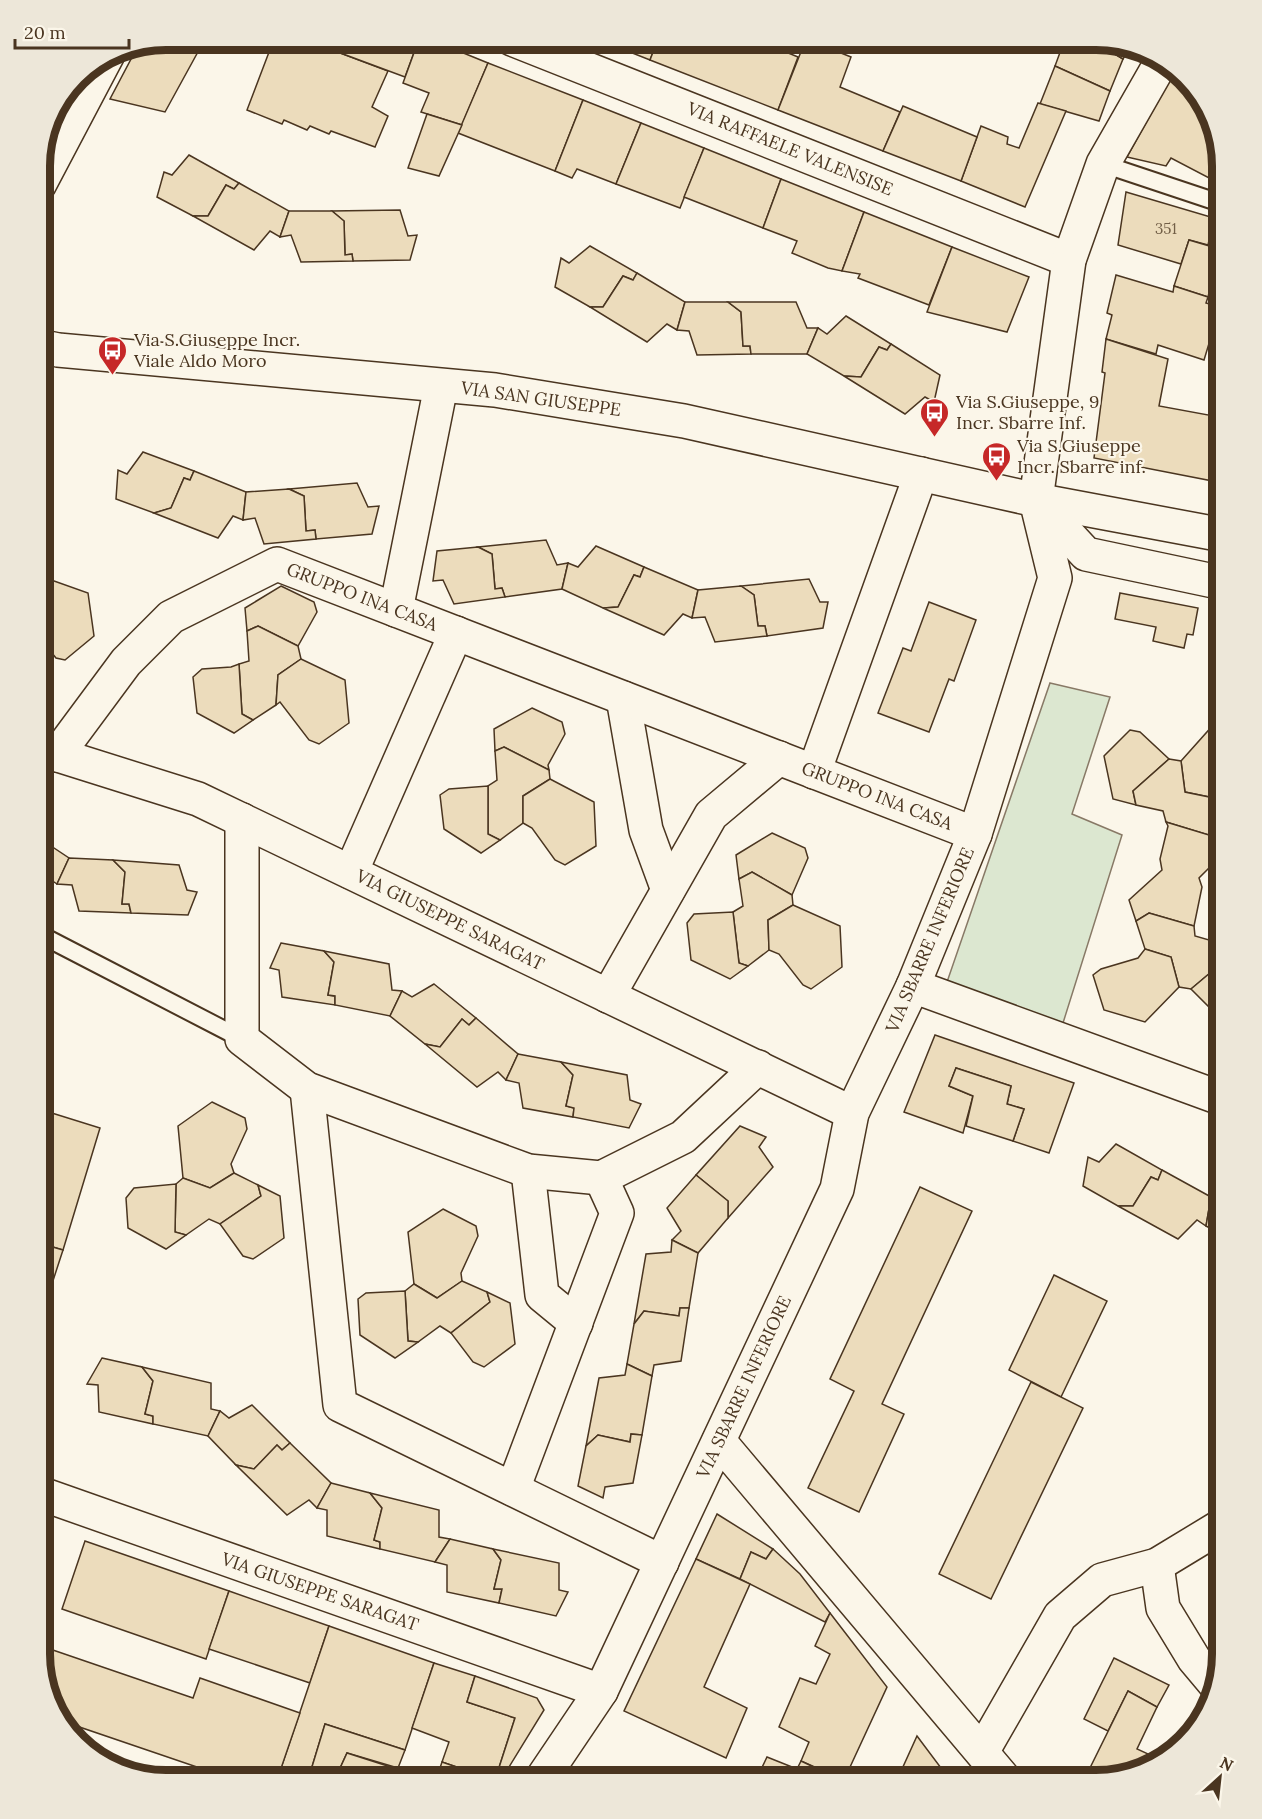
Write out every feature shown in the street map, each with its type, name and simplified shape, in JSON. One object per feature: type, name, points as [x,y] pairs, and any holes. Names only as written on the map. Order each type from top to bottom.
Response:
[{"type":"street","name":"VIA RAFFAELE VALENSISE","points":[[540,50],[1069,260]]},
{"type":"street","name":"VIA SBARRE INFERIORE","points":[[548,1769],[601,1691],[837,1189],[852,1113],[913,986],[975,834],[1055,578],[1036,500],[1069,260],[1103,164],[1158,67]]},
{"type":"street","points":[[50,164],[100,70]]},
{"type":"street","name":"VIA SAN GIUSEPPE","points":[[50,348],[495,390],[684,421],[1036,500],[1212,533]]},
{"type":"street","points":[[396,610],[441,386]]},
{"type":"street","points":[[814,772],[921,474]]},
{"type":"street","points":[[1036,500],[1086,554],[1212,581]]},
{"type":"street","name":"GRUPPO INA CASA","points":[[50,750],[126,662],[171,617],[277,564],[975,834]]},
{"type":"street","name":"GRUPPO INA CASA","points":[[351,872],[456,633]]},
{"type":"street","points":[[623,698],[646,830],[668,890]]},
{"type":"street","name":"VIA GIUSEPPE SARAGAT","points":[[50,753],[198,799],[852,1113]]},
{"type":"street","name":"GRUPPO INA CASA","points":[[608,996],[711,815],[779,758]]},
{"type":"street","points":[[242,820],[242,1039],[307,1089],[528,1171],[601,1178],[683,1137],[758,1067]]},
{"type":"street","points":[[913,986],[1212,1095]]},
{"type":"street","points":[[307,1089],[340,1405],[662,1562]]},
{"type":"street","points":[[528,1171],[542,1295],[576,1323]]},
{"type":"street","points":[[513,1489],[617,1213],[601,1178]]},
{"type":"street","points":[[719,1441],[997,1770]]},
{"type":"street","name":"VIA GIUSEPPE SARAGAT","points":[[50,1497],[601,1691]]},
{"type":"street","points":[[982,1752],[1060,1616],[1102,1580],[1157,1564],[1212,1532]]},
{"type":"street","points":[[1157,1564],[1163,1608],[1194,1659],[1210,1678]]},
{"type":"lane","points":[[1103,164],[1212,200]]},
{"type":"lane","points":[[50,940],[242,1039]]},
{"type":"green space","points":[[1050,683],[1110,697],[1072,814],[1122,835],[1063,1023],[947,982]]},
{"type":"building","points":[[151,50],[199,50],[165,112],[110,99],[133,55]]},
{"type":"building","points":[[270,50],[335,50],[388,71],[372,107],[388,116],[375,147],[331,131],[329,134],[310,126],[307,130],[284,120],[282,124],[247,110]]},
{"type":"building","points":[[335,50],[415,50],[405,77]]},
{"type":"building","points":[[415,50],[456,50],[488,63],[462,125],[421,112],[429,93],[403,83]]},
{"type":"building","points":[[625,50],[654,50],[650,60]]},
{"type":"building","points":[[654,50],[781,50],[798,57],[778,110],[650,60]]},
{"type":"building","points":[[802,50],[834,50],[851,57],[840,87],[900,112],[883,151],[778,110]]},
{"type":"building","points":[[1061,50],[1075,52],[1076,50],[1109,51],[1123,59],[1110,91],[1055,66]]},
{"type":"building","points":[[1109,51],[1126,54],[1123,59]]},
{"type":"building","points":[[488,63],[583,100],[555,171],[458,133]]},
{"type":"building","points":[[1055,66],[1110,91],[1099,121],[1040,104]]},
{"type":"building","points":[[1172,77],[1184,89],[1204,121],[1212,151],[1211,179],[1171,158],[1166,166],[1127,157]]},
{"type":"building","points":[[583,100],[641,123],[616,184],[577,169],[572,178],[555,171]]},
{"type":"building","points":[[1038,103],[1066,111],[1025,207],[961,181],[981,126],[1008,137],[1007,144],[1019,148]]},
{"type":"building","points":[[903,106],[977,137],[961,181],[883,151]]},
{"type":"building","points":[[427,114],[462,125],[439,176],[408,168]]},
{"type":"building","points":[[641,123],[704,148],[680,208],[616,184]]},
{"type":"building","points":[[704,148],[781,179],[763,228],[684,197]]},
{"type":"building","points":[[189,155],[239,183],[234,189],[226,185],[208,216],[193,216],[157,197],[164,172],[172,175]]},
{"type":"building","points":[[781,179],[864,212],[842,271],[828,268],[792,253],[797,241],[763,228]]},
{"type":"building","points":[[239,183],[289,211],[280,237],[270,231],[254,250],[193,216],[208,216],[226,185],[234,189]]},
{"type":"building","points":[[1126,192],[1212,217],[1208,245],[1189,240],[1181,264],[1118,245]]},
{"type":"building","points":[[400,210],[408,236],[417,235],[410,260],[353,261],[352,254],[345,255],[344,221],[332,211]]},
{"type":"building","points":[[289,211],[332,211],[344,221],[345,255],[352,254],[353,261],[301,262],[291,235],[280,237]]},
{"type":"building","points":[[864,212],[952,247],[929,305],[858,278],[860,274],[842,271]]},
{"type":"building","points":[[1189,240],[1212,247],[1212,281],[1208,297],[1174,286]]},
{"type":"building","points":[[590,246],[637,273],[633,280],[623,276],[603,307],[590,307],[555,287],[561,258],[569,263]]},
{"type":"building","points":[[952,247],[1029,277],[1007,332],[927,312]]},
{"type":"building","points":[[637,273],[685,302],[677,330],[667,324],[647,342],[590,307],[603,307],[623,276],[633,280]]},
{"type":"building","points":[[1116,275],[1173,292],[1174,286],[1208,297],[1206,303],[1212,305],[1212,334],[1204,360],[1158,345],[1156,354],[1106,339],[1112,315],[1107,313]]},
{"type":"building","points":[[685,302],[728,302],[741,312],[743,346],[750,346],[751,354],[697,355],[689,331],[677,330]]},
{"type":"building","points":[[728,302],[796,302],[807,328],[818,328],[807,354],[751,354],[750,346],[743,346],[741,312]]},
{"type":"building","points":[[846,316],[891,344],[887,350],[879,347],[861,377],[844,376],[807,354],[818,328],[827,334]]},
{"type":"building","points":[[1106,339],[1168,359],[1159,406],[1212,416],[1212,481],[1094,458],[1105,373],[1102,372]]},
{"type":"building","points":[[891,344],[940,375],[934,402],[925,397],[905,414],[844,376],[861,377],[879,347],[887,350]]},
{"type":"building","points":[[143,452],[194,471],[190,480],[184,478],[171,508],[154,513],[116,499],[118,470],[127,474]]},
{"type":"building","points":[[194,471],[246,492],[243,520],[233,516],[218,538],[154,513],[171,508],[184,478],[190,480]]},
{"type":"building","points":[[357,483],[368,507],[379,506],[372,534],[316,539],[315,530],[306,531],[304,496],[289,489]]},
{"type":"building","points":[[289,489],[304,496],[306,531],[315,530],[316,539],[264,544],[255,518],[243,520],[246,492]]},
{"type":"building","points":[[546,540],[557,565],[568,563],[562,589],[505,597],[502,588],[495,589],[492,554],[478,547]]},
{"type":"building","points":[[596,546],[644,567],[640,577],[634,575],[618,607],[603,608],[562,589],[568,563],[578,567]]},
{"type":"building","points":[[478,547],[492,554],[495,589],[502,588],[505,597],[454,604],[443,580],[433,581],[437,551]]},
{"type":"building","points":[[644,567],[698,590],[692,618],[683,614],[664,635],[603,608],[618,607],[634,575],[640,577]]},
{"type":"building","points":[[809,579],[820,602],[828,602],[823,628],[767,636],[765,626],[758,626],[754,595],[741,586]]},
{"type":"building","points":[[50,580],[88,593],[94,636],[65,660],[56,658],[50,651]]},
{"type":"building","points":[[281,586],[314,602],[317,612],[298,646],[258,626],[247,631],[245,608]]},
{"type":"building","points":[[741,586],[754,595],[758,626],[765,626],[767,636],[715,642],[705,617],[692,618],[698,590]]},
{"type":"building","points":[[1120,593],[1198,608],[1193,635],[1187,634],[1184,648],[1153,641],[1156,627],[1115,619]]},
{"type":"building","points":[[929,602],[976,620],[954,681],[949,679],[929,732],[878,713],[903,648],[911,651]]},
{"type":"building","points":[[258,626],[298,646],[301,659],[278,675],[276,705],[253,720],[242,714],[239,664],[249,661],[247,631]]},
{"type":"building","points":[[301,659],[345,680],[349,723],[319,744],[309,740],[280,702],[276,705],[278,675]]},
{"type":"building","points":[[239,664],[242,714],[253,720],[234,733],[197,713],[193,677],[202,669],[231,667]]},
{"type":"building","points":[[532,708],[562,722],[565,734],[548,765],[549,770],[504,747],[495,751],[494,729]]},
{"type":"building","points":[[1212,726],[1212,798],[1185,792],[1181,761]]},
{"type":"building","points":[[1130,730],[1140,732],[1169,759],[1133,791],[1136,805],[1113,799],[1104,756]]},
{"type":"building","points":[[504,747],[549,770],[550,779],[523,796],[523,823],[500,840],[488,834],[488,786],[497,780],[495,751]]},
{"type":"building","points":[[1169,759],[1181,761],[1185,792],[1212,798],[1212,836],[1166,822],[1163,811],[1136,805],[1133,791]]},
{"type":"building","points":[[550,779],[594,802],[596,846],[565,865],[555,860],[532,828],[523,823],[523,796]]},
{"type":"building","points":[[488,786],[488,834],[500,840],[481,853],[444,829],[440,795],[449,789]]},
{"type":"building","points":[[1166,822],[1212,836],[1212,865],[1199,878],[1202,887],[1194,926],[1149,913],[1136,921],[1129,900],[1162,870],[1160,859],[1168,826]]},
{"type":"building","points":[[772,833],[805,848],[808,858],[792,895],[752,872],[739,879],[736,855]]},
{"type":"building","points":[[50,845],[69,858],[57,884],[50,879]]},
{"type":"building","points":[[69,858],[113,860],[125,872],[122,904],[129,904],[131,913],[79,911],[72,885],[57,884]]},
{"type":"building","points":[[113,860],[179,865],[187,890],[197,892],[188,915],[131,913],[129,904],[122,904],[125,872]]},
{"type":"building","points":[[752,872],[792,895],[793,905],[768,920],[769,950],[748,966],[739,963],[733,912],[743,906],[739,879]]},
{"type":"building","points":[[793,905],[840,926],[842,967],[811,989],[803,985],[779,954],[769,950],[768,920]]},
{"type":"building","points":[[733,912],[739,963],[748,966],[730,979],[691,960],[687,923],[694,914]]},
{"type":"building","points":[[1149,913],[1194,926],[1195,936],[1212,941],[1212,971],[1191,989],[1179,987],[1171,957],[1145,949],[1136,921]]},
{"type":"building","points":[[281,943],[324,951],[334,962],[328,995],[335,996],[335,1005],[282,997],[279,970],[270,968]]},
{"type":"building","points":[[1145,949],[1171,957],[1179,987],[1145,1022],[1104,1010],[1093,975],[1101,969],[1138,958]]},
{"type":"building","points":[[324,951],[389,964],[392,990],[402,991],[390,1016],[335,1005],[335,996],[328,995],[334,962]]},
{"type":"building","points":[[1212,971],[1212,1010],[1191,989]]},
{"type":"building","points":[[434,984],[476,1018],[469,1025],[462,1019],[440,1047],[425,1044],[390,1016],[402,991],[412,997]]},
{"type":"building","points":[[476,1018],[518,1054],[506,1080],[498,1072],[477,1087],[425,1044],[440,1047],[462,1019],[469,1025]]},
{"type":"building","points":[[935,1035],[1074,1083],[1049,1153],[1013,1141],[1024,1109],[1007,1104],[1011,1086],[956,1068],[949,1086],[973,1096],[963,1133],[904,1112]]},
{"type":"building","points":[[518,1054],[561,1062],[573,1075],[566,1106],[574,1108],[573,1117],[523,1108],[519,1083],[506,1080]]},
{"type":"building","points":[[561,1062],[627,1075],[630,1100],[641,1104],[629,1128],[573,1117],[574,1108],[566,1106],[573,1075]]},
{"type":"building","points":[[956,1068],[1011,1086],[1007,1104],[1024,1109],[1013,1141],[966,1126],[973,1096],[949,1086]]},
{"type":"building","points":[[212,1102],[245,1118],[247,1129],[231,1164],[234,1173],[210,1188],[183,1178],[178,1126]]},
{"type":"building","points":[[50,1112],[100,1128],[63,1250],[50,1246]]},
{"type":"building","points":[[740,1126],[766,1137],[759,1147],[773,1167],[728,1218],[728,1201],[696,1175]]},
{"type":"building","points":[[1116,1144],[1162,1170],[1158,1180],[1151,1177],[1133,1206],[1118,1206],[1083,1186],[1088,1157],[1099,1162]]},
{"type":"building","points":[[1162,1170],[1211,1197],[1206,1226],[1197,1220],[1178,1239],[1118,1206],[1133,1206],[1151,1177],[1158,1180]]},
{"type":"building","points":[[234,1173],[258,1185],[261,1196],[220,1224],[209,1219],[186,1235],[175,1232],[176,1184],[183,1178],[210,1188]]},
{"type":"building","points":[[696,1175],[728,1201],[728,1218],[698,1253],[672,1240],[681,1231],[667,1208]]},
{"type":"building","points":[[176,1184],[175,1232],[186,1235],[166,1249],[128,1228],[126,1198],[134,1188]]},
{"type":"building","points":[[258,1185],[280,1196],[284,1238],[253,1259],[243,1256],[220,1224],[261,1196]]},
{"type":"building","points":[[920,1187],[972,1211],[882,1404],[904,1414],[859,1512],[808,1488],[854,1391],[830,1379]]},
{"type":"building","points":[[1211,1197],[1212,1229],[1206,1226]]},
{"type":"building","points":[[443,1209],[476,1226],[478,1236],[461,1273],[462,1281],[437,1298],[414,1284],[408,1232]]},
{"type":"building","points":[[672,1240],[698,1253],[689,1308],[680,1308],[679,1316],[644,1311],[634,1324],[646,1254],[671,1252]]},
{"type":"building","points":[[50,1246],[63,1250],[50,1290]]},
{"type":"building","points":[[1054,1275],[1107,1301],[1061,1397],[1009,1370]]},
{"type":"building","points":[[462,1281],[487,1292],[490,1302],[451,1333],[440,1326],[418,1342],[408,1341],[405,1291],[414,1284],[437,1298]]},
{"type":"building","points":[[405,1291],[408,1341],[418,1342],[395,1358],[360,1335],[358,1299],[366,1293]]},
{"type":"building","points":[[487,1292],[510,1303],[515,1344],[484,1367],[473,1362],[451,1333],[490,1302]]},
{"type":"building","points":[[680,1308],[689,1308],[681,1361],[654,1365],[652,1376],[627,1364],[634,1324],[644,1311],[679,1316]]},
{"type":"building","points":[[102,1358],[142,1367],[153,1381],[145,1414],[153,1416],[153,1424],[99,1412],[98,1385],[87,1384]]},
{"type":"building","points":[[627,1364],[652,1376],[642,1435],[631,1434],[630,1442],[598,1435],[586,1446],[599,1378],[625,1375]]},
{"type":"building","points":[[142,1367],[211,1383],[211,1409],[220,1411],[208,1436],[153,1424],[153,1416],[145,1414],[153,1381]]},
{"type":"building","points":[[1031,1382],[1083,1408],[991,1599],[939,1574]]},
{"type":"building","points":[[252,1405],[290,1443],[282,1450],[277,1445],[254,1469],[236,1465],[208,1436],[220,1411],[229,1418]]},
{"type":"building","points":[[631,1434],[642,1435],[633,1483],[605,1487],[603,1498],[578,1486],[586,1446],[598,1435],[630,1442]]},
{"type":"building","points":[[290,1443],[331,1483],[317,1508],[309,1500],[287,1515],[236,1465],[254,1469],[277,1445],[282,1450]]},
{"type":"building","points":[[331,1483],[370,1493],[382,1508],[374,1540],[380,1542],[380,1549],[327,1536],[327,1510],[317,1508]]},
{"type":"building","points":[[370,1493],[439,1510],[439,1537],[450,1539],[435,1562],[380,1549],[380,1542],[374,1540],[382,1508]]},
{"type":"building","points":[[717,1514],[773,1549],[766,1559],[751,1552],[740,1579],[696,1559]]},
{"type":"building","points":[[450,1539],[493,1549],[501,1560],[494,1589],[502,1589],[499,1603],[447,1592],[447,1565],[435,1562]]},
{"type":"building","points":[[85,1541],[229,1591],[206,1659],[62,1609]]},
{"type":"building","points":[[493,1549],[559,1563],[559,1590],[568,1592],[556,1616],[499,1603],[502,1589],[494,1589],[501,1560]]},
{"type":"building","points":[[773,1549],[800,1574],[830,1613],[825,1622],[740,1579],[751,1552],[766,1559]]},
{"type":"building","points":[[696,1559],[750,1584],[704,1687],[747,1708],[726,1758],[624,1711]]},
{"type":"building","points":[[229,1591],[329,1626],[310,1683],[209,1649]]},
{"type":"building","points":[[830,1613],[887,1687],[849,1770],[821,1770],[801,1761],[809,1742],[779,1727],[800,1678],[816,1684],[830,1654],[815,1646]]},
{"type":"building","points":[[329,1626],[434,1663],[405,1750],[325,1724],[311,1769],[281,1769]]},
{"type":"building","points":[[50,1649],[193,1698],[200,1678],[300,1713],[281,1769],[203,1769],[75,1726],[58,1698],[53,1683]]},
{"type":"building","points":[[1114,1658],[1169,1685],[1157,1707],[1128,1691],[1108,1731],[1084,1719]]},
{"type":"building","points":[[434,1663],[475,1676],[467,1702],[515,1718],[498,1769],[464,1769],[442,1762],[449,1742],[412,1728]]},
{"type":"building","points":[[475,1676],[537,1698],[544,1710],[508,1769],[498,1769],[515,1718],[467,1702]]},
{"type":"building","points":[[1128,1691],[1157,1707],[1137,1749],[1151,1755],[1126,1766],[1089,1770]]},
{"type":"building","points":[[325,1724],[405,1750],[398,1768],[347,1753],[340,1769],[311,1769]]},
{"type":"building","points":[[917,1736],[942,1770],[902,1770]]},
{"type":"building","points":[[347,1753],[398,1769],[340,1769]]},
{"type":"building","points":[[767,1757],[797,1769],[801,1761],[819,1770],[761,1770]]},
{"type":"building","points":[[442,1762],[463,1769],[440,1769]]},
{"type":"place","name":"Via S.Giuseppe Incr. Viale Aldo Moro","points":[[113,376]]},
{"type":"place","name":"Via S.Giuseppe, 9 Incr. Sbarre Inf.","points":[[935,438]]},
{"type":"place","name":"Via S.Giuseppe Incr. Sbarre inf.","points":[[996,482]]}]
